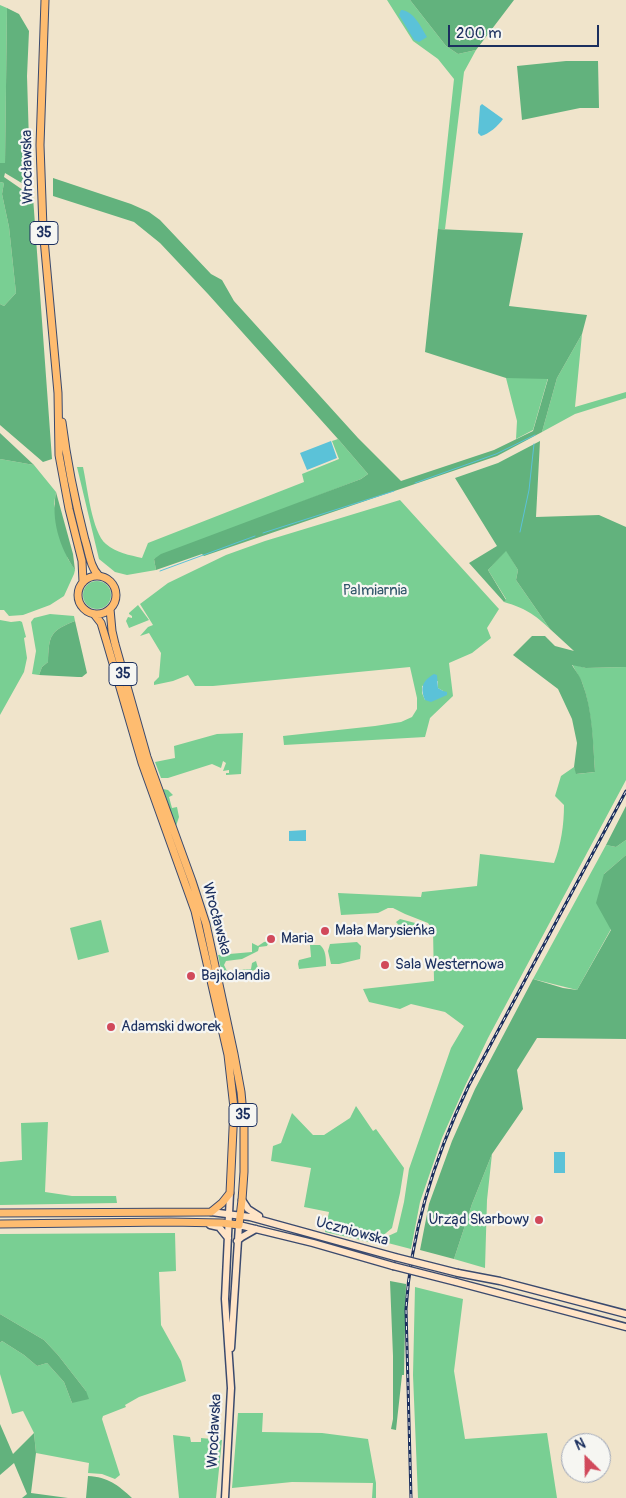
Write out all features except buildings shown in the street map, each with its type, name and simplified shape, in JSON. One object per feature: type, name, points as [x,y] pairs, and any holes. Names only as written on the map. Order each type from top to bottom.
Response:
[{"type":"main road","name":"Wrocławska","points":[[45,0],[41,105],[41,193],[58,393],[59,455],[69,509],[82,560],[84,582]]},
{"type":"main road","name":"Wrocławska","points":[[58,393],[76,506],[94,570],[99,576]]},
{"type":"main road","points":[[84,582],[90,577],[99,576]]},
{"type":"main road","name":"35","points":[[99,576],[108,581],[114,589],[114,599],[110,609]]},
{"type":"main road","name":"35","points":[[84,582],[79,590],[80,601],[86,610],[94,614]]},
{"type":"main road","name":"Wrocławska","points":[[110,609],[114,644],[141,737],[206,924],[241,1092],[244,1154],[230,1365]]},
{"type":"main road","points":[[94,614],[102,614],[110,609]]},
{"type":"main road","name":"Wrocławska","points":[[94,614],[100,623],[107,643],[135,743],[192,902],[228,1055],[233,1090],[234,1123],[225,1300],[231,1401],[225,1498]]},
{"type":"main road","points":[[0,1213],[211,1212],[230,1193]]},
{"type":"main road","points":[[242,1200],[250,1212],[268,1222]]},
{"type":"main road","name":"Uczniowska","points":[[211,1212],[240,1215],[395,1257],[527,1288],[626,1314]]},
{"type":"main road","points":[[120,1223],[121,1213]]},
{"type":"main road","points":[[201,1222],[219,1227],[228,1238]]},
{"type":"main road","points":[[0,1224],[201,1222],[238,1225]]},
{"type":"main road","name":"Uczniowska","points":[[238,1225],[626,1327]]},
{"type":"main road","points":[[237,1241],[256,1229]]},
{"type":"main road","points":[[521,1300],[522,1291],[527,1288]]},
{"type":"green space","points":[[387,0],[410,0],[446,46],[458,54],[476,50],[464,72],[445,229],[438,229],[454,79],[438,59],[413,41]]},
{"type":"green space","points":[[410,0],[514,0],[476,50],[458,54],[446,46]]},
{"type":"green space","points":[[0,5],[7,8],[5,164],[0,163]]},
{"type":"green space","points":[[7,8],[19,14],[29,31],[27,76],[29,142],[32,149],[32,183],[25,185],[5,173],[4,177],[33,197],[52,459],[43,462],[0,425],[0,304],[4,306],[16,293],[9,227],[2,194],[4,183],[0,182],[0,163],[5,163]]},
{"type":"green space","points":[[566,61],[598,61],[599,108],[580,108],[522,120],[517,66]]},
{"type":"green space","points":[[53,178],[131,204],[149,212],[160,220],[211,274],[222,280],[234,301],[358,438],[401,481],[494,450],[533,431],[548,379],[506,378],[425,352],[438,229],[523,233],[509,306],[587,315],[582,334],[557,378],[542,432],[497,456],[204,556],[202,554],[156,570],[154,559],[161,554],[361,479],[368,474],[208,294],[160,243],[134,222],[53,196]]},
{"type":"green space","points":[[0,182],[4,183],[2,194],[9,227],[16,293],[4,306],[0,304]]},
{"type":"green space","points":[[582,334],[575,407],[626,392],[626,398],[575,414],[542,432],[557,378]]},
{"type":"green space","points":[[506,378],[548,378],[533,430],[516,439],[517,421]]},
{"type":"green space","points":[[0,433],[34,465],[0,459]]},
{"type":"green space","points":[[338,439],[368,474],[361,479],[154,559],[156,570],[127,575],[115,572],[99,559],[77,467],[83,467],[94,520],[101,538],[114,550],[142,558],[148,543],[304,482],[302,474],[339,459],[332,441]]},
{"type":"green space","points":[[540,441],[536,517],[599,515],[626,527],[626,667],[586,668],[572,665],[586,693],[592,727],[595,772],[576,774],[574,767],[577,743],[572,719],[558,689],[513,655],[532,636],[545,636],[555,646],[574,651],[550,629],[516,580],[518,570],[506,551],[488,570],[506,600],[504,602],[469,563],[497,546],[455,478],[498,463]]},
{"type":"green space","points":[[0,459],[34,465],[56,492],[54,504],[68,559],[75,570],[64,596],[50,605],[23,615],[9,616],[4,610],[0,610]]},
{"type":"green space","points":[[56,492],[73,554],[75,570],[69,561],[58,532],[55,513]]},
{"type":"green space","name":"Palmiarnia","points":[[400,500],[499,609],[487,628],[491,638],[472,653],[449,663],[453,696],[430,718],[425,737],[284,745],[283,736],[375,726],[401,722],[412,717],[417,709],[417,698],[410,667],[213,686],[195,686],[188,675],[173,681],[154,685],[154,682],[159,677],[161,653],[149,633],[140,636],[148,627],[153,625],[140,604],[168,583],[226,555],[265,541]],"holes":[[[438,681],[438,688],[443,691],[425,700],[422,686]]]},
{"type":"green space","points":[[506,550],[518,570],[516,580],[550,629],[529,612],[504,602],[506,599],[488,570]]},
{"type":"green space","points":[[97,581],[107,585],[111,595],[107,605],[97,609],[87,605],[83,595],[87,585]]},
{"type":"green space","points":[[138,605],[149,620],[129,628],[126,621],[128,617],[132,618],[132,616],[129,613]]},
{"type":"green space","points":[[50,614],[74,616],[75,621],[60,628],[52,635],[48,662],[42,667],[39,675],[32,674],[36,651],[31,622],[34,618]]},
{"type":"green space","points":[[0,620],[22,622],[26,637],[24,638],[27,658],[24,672],[0,715]]},
{"type":"green space","points":[[75,621],[87,673],[82,677],[39,675],[42,667],[48,662],[52,635],[60,628]]},
{"type":"green space","points":[[572,664],[586,668],[626,667],[626,780],[488,1038],[465,1086],[442,1138],[420,1202],[411,1249],[384,1242],[386,1237],[397,1232],[409,1169],[451,1048],[464,1026],[445,1012],[411,1004],[400,1009],[369,1002],[363,989],[434,981],[433,930],[428,923],[393,908],[388,908],[378,913],[341,915],[338,893],[421,897],[422,892],[477,886],[480,854],[554,863],[560,842],[563,820],[564,805],[555,796],[561,776],[574,767],[577,774],[595,772],[592,726],[588,703],[582,682]]},
{"type":"green space","points":[[243,733],[241,774],[226,775],[226,773],[229,773],[229,770],[223,771],[226,763],[223,761],[221,768],[212,764],[168,778],[161,778],[155,762],[175,758],[174,746],[217,734]]},
{"type":"green space","points":[[163,789],[168,790],[173,795],[169,797],[172,808],[177,807],[179,817],[176,826]]},
{"type":"green space","points":[[626,806],[626,840],[616,847],[606,845]]},
{"type":"green space","points":[[626,840],[626,855],[604,874],[611,929],[577,990],[533,979],[606,845],[616,847]]},
{"type":"green space","points":[[626,855],[626,1039],[537,1038],[517,1070],[523,1109],[492,1154],[472,1204],[454,1259],[420,1250],[429,1204],[452,1141],[475,1089],[533,979],[577,990],[611,930],[596,903],[604,874]]},
{"type":"green space","points":[[400,919],[419,924],[418,928],[414,926],[403,930],[396,922]]},
{"type":"green space","points":[[101,920],[109,952],[78,960],[70,928]]},
{"type":"green space","points":[[269,941],[267,946],[259,947],[258,951],[242,959],[226,961],[224,965],[227,971],[251,969],[252,963],[256,961],[258,968],[245,973],[222,974],[218,955],[252,952],[252,943],[258,946]]},
{"type":"green space","points":[[357,942],[361,946],[360,959],[331,964],[328,951],[330,944]]},
{"type":"green space","points":[[310,945],[320,945],[322,947],[326,966],[299,969],[299,960],[311,957]]},
{"type":"green space","points":[[356,1106],[373,1131],[376,1129],[404,1168],[392,1228],[374,1243],[325,1232],[329,1212],[304,1207],[311,1168],[271,1161],[273,1146],[281,1143],[292,1113],[313,1135],[324,1135],[350,1118]]},
{"type":"green space","points":[[48,1122],[45,1192],[72,1196],[116,1196],[117,1203],[0,1205],[0,1162],[22,1160],[21,1123]]},
{"type":"green space","points":[[492,1154],[487,1200],[485,1268],[454,1259],[472,1204]]},
{"type":"green space","points":[[175,1233],[176,1271],[159,1272],[161,1325],[181,1361],[186,1381],[139,1397],[125,1405],[126,1407],[103,1416],[102,1419],[120,1475],[115,1479],[102,1474],[88,1473],[89,1463],[36,1453],[34,1433],[23,1411],[12,1414],[0,1374],[0,1343],[2,1341],[37,1366],[47,1363],[64,1382],[72,1403],[86,1391],[44,1340],[0,1314],[0,1234]]},
{"type":"green space","points":[[390,1281],[406,1284],[404,1375],[402,1375],[396,1430],[391,1429],[393,1419],[393,1356]]},
{"type":"green space","points":[[415,1287],[463,1299],[454,1371],[465,1439],[547,1433],[557,1498],[418,1498],[413,1375]]},
{"type":"green space","points":[[0,1314],[44,1340],[86,1391],[89,1399],[72,1403],[64,1382],[47,1363],[37,1366],[2,1341],[0,1343]]},
{"type":"green space","points":[[238,1413],[263,1413],[262,1432],[322,1433],[368,1439],[376,1483],[376,1498],[372,1498],[373,1483],[292,1482],[232,1488]]},
{"type":"green space","points":[[0,1424],[13,1454],[34,1433],[36,1453],[31,1493],[68,1498],[22,1498],[27,1494],[14,1463],[0,1475]]},
{"type":"green space","points":[[173,1435],[190,1437],[191,1442],[201,1442],[201,1438],[222,1440],[216,1498],[179,1498]]},
{"type":"green space","points":[[88,1476],[112,1482],[132,1498],[86,1498]]},
{"type":"water","points":[[401,10],[413,16],[427,37],[419,42],[414,40],[399,15]]},
{"type":"water","points":[[482,104],[503,119],[493,129],[481,136],[478,133],[480,106]]},
{"type":"water","points":[[331,441],[337,458],[307,470],[300,453]]},
{"type":"water","points":[[434,674],[437,675],[438,688],[447,692],[447,695],[431,702],[425,700],[422,688],[427,679]]},
{"type":"water","points":[[306,830],[306,841],[289,841],[289,831]]},
{"type":"water","points":[[554,1152],[565,1152],[565,1173],[554,1173]]},
{"type":"waterway","points":[[415,483],[496,454],[535,435]]},
{"type":"waterway","points":[[520,532],[529,490],[534,444]]},
{"type":"waterway","points":[[263,533],[394,491]]},
{"type":"waterway","points":[[160,571],[255,536]]},
{"type":"railway","points":[[411,1498],[406,1309],[413,1251],[435,1166],[469,1085],[626,791]]},
{"type":"place","name":"Mała Marysieńka","points":[[325,931]]},
{"type":"place","name":"Maria","points":[[271,939]]},
{"type":"place","name":"Sala Westernowa","points":[[385,965]]},
{"type":"place","name":"Bajkolandia","points":[[191,976]]},
{"type":"place","name":"Adamski dworek","points":[[111,1027]]},
{"type":"place","name":"Urząd Skarbowy","points":[[539,1220]]}]
